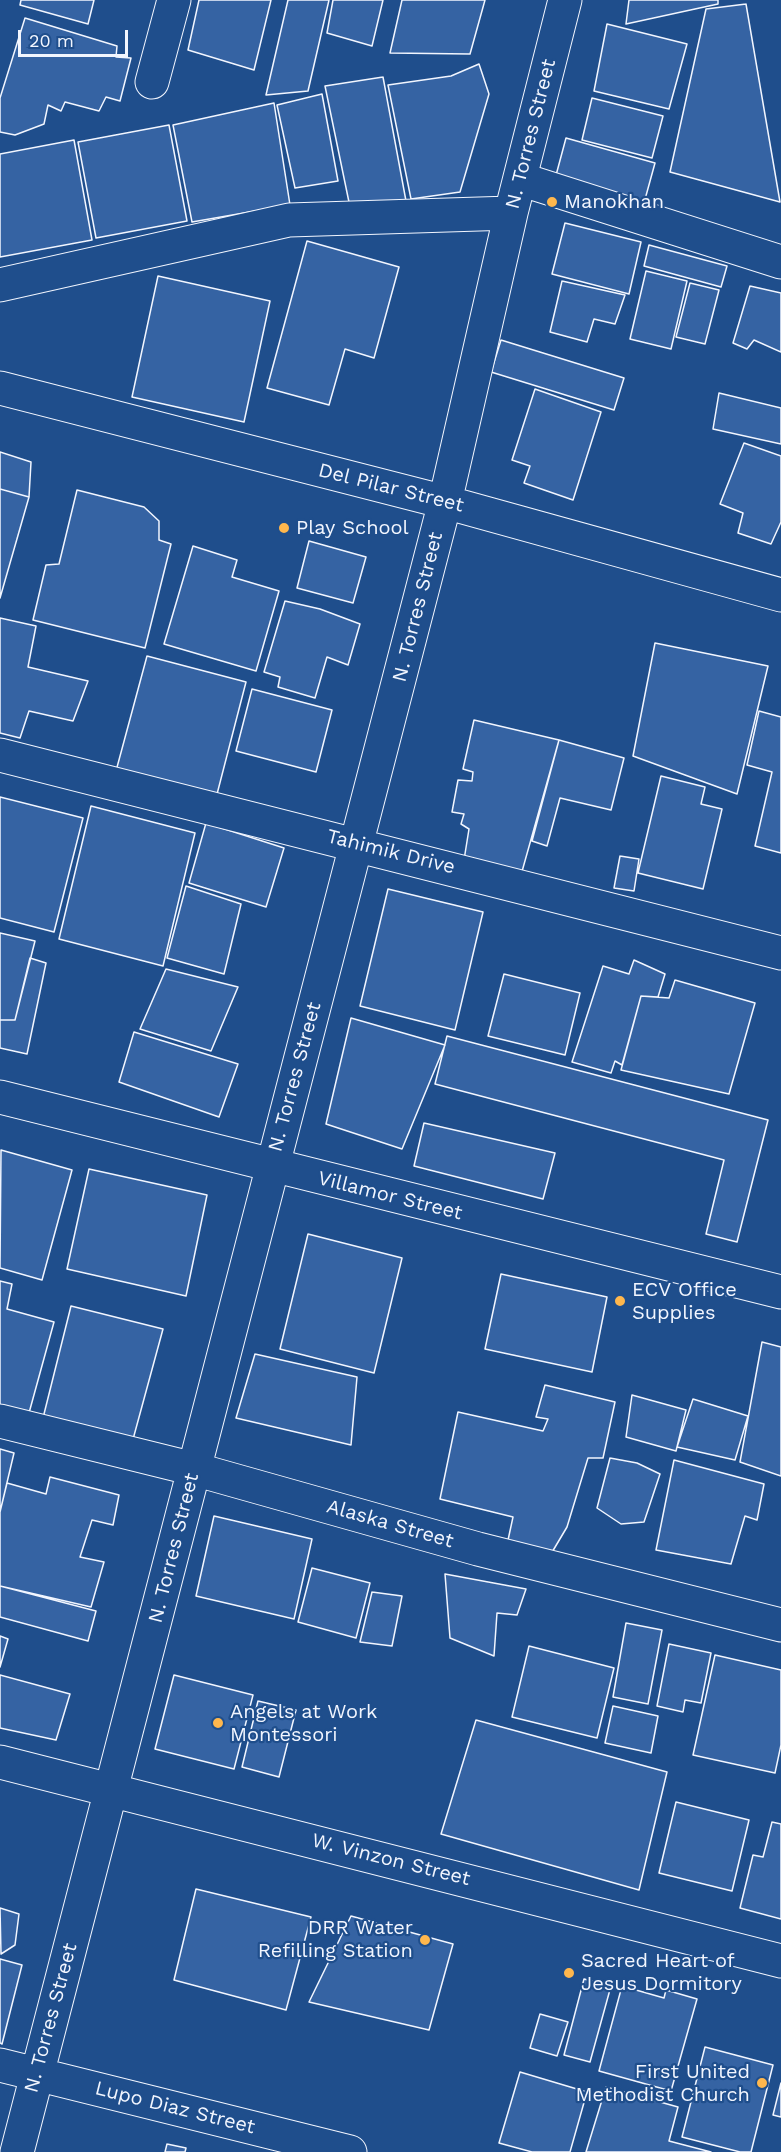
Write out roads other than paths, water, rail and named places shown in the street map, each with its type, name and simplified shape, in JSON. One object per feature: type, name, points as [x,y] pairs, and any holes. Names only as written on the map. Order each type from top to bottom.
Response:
[{"type":"street","points":[[152,82],[174,0]]},
{"type":"street","name":"N. Torres Street","points":[[17,2152],[445,502],[511,213],[565,0]]},
{"type":"street","points":[[520,179],[781,262]]},
{"type":"street","points":[[0,285],[289,220],[511,213]]},
{"type":"street","name":"Del Pilar Street","points":[[0,388],[445,502],[781,595]]},
{"type":"street","name":"Tahimik Drive","points":[[0,755],[357,843],[781,953]]},
{"type":"street","name":"Villamor Street","points":[[0,1097],[781,1292]]},
{"type":"street","name":"Alaska Street","points":[[0,1421],[194,1469],[478,1549],[781,1625]]},
{"type":"street","name":"W. Vinzon Street","points":[[0,1762],[781,1961]]},
{"type":"street","name":"Lupo Diaz Street","points":[[0,2065],[350,2152]]},
{"type":"place","name":"Manokhan","points":[[552,202]]},
{"type":"place","name":"Play School","points":[[284,528]]},
{"type":"place","name":"ECV Office Supplies","points":[[620,1301]]},
{"type":"place","name":"Angels at Work Montessori","points":[[218,1723]]},
{"type":"place","name":"DRR Water Refilling Station","points":[[425,1940]]},
{"type":"place","name":"Sacred Heart of Jesus Dormitory","points":[[569,1973]]},
{"type":"place","name":"First United Methodist Church","points":[[762,2083]]}]
